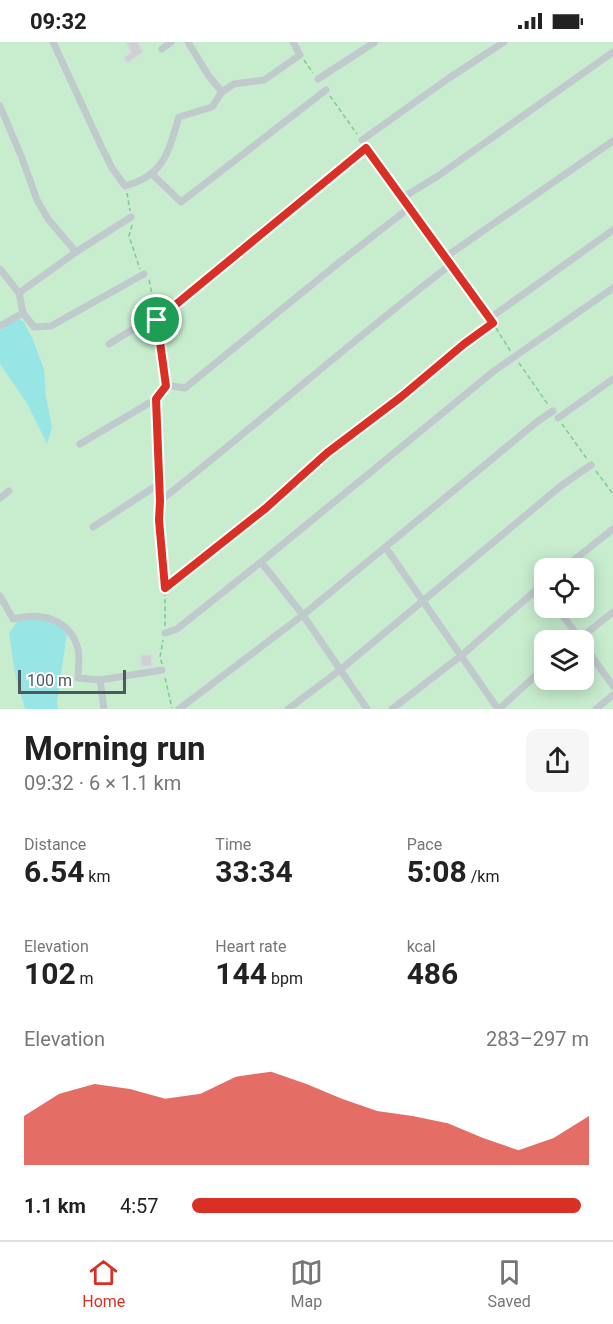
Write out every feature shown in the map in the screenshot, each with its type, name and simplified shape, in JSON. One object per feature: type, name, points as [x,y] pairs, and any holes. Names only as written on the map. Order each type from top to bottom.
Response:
[{"type":"lane","points":[[53,42],[102,148],[112,168],[125,186],[139,182],[152,174],[164,162],[178,117],[212,107],[222,92],[234,84],[264,80],[300,55],[296,43]]},
{"type":"lane","points":[[162,49],[171,42]]},
{"type":"lane","points":[[188,42],[208,75],[222,92]]},
{"type":"lane","points":[[318,79],[375,42]]},
{"type":"lane","points":[[362,140],[504,42]]},
{"type":"lane","points":[[402,198],[448,169],[613,52]]},
{"type":"lane","points":[[152,174],[181,202],[326,90]]},
{"type":"lane","points":[[0,109],[22,158],[37,200],[48,219],[76,252]]},
{"type":"lane","points":[[444,258],[613,141]]},
{"type":"lane","points":[[109,344],[143,323],[157,320],[366,148]]},
{"type":"lane","points":[[166,386],[185,388],[409,208]]},
{"type":"lane","points":[[19,294],[76,252],[131,217]]},
{"type":"lane","points":[[165,588],[266,508],[327,453],[401,397],[491,321],[613,230]]},
{"type":"lane","points":[[160,501],[291,396],[386,314],[449,266]]},
{"type":"lane","points":[[0,269],[19,294],[23,313],[34,327],[51,326],[144,274]]},
{"type":"lane","points":[[165,633],[177,629],[514,356],[613,288]]},
{"type":"lane","points":[[0,326],[23,313]]},
{"type":"lane","points":[[558,418],[613,379]]},
{"type":"lane","points":[[80,444],[156,399]]},
{"type":"lane","points":[[179,709],[303,615],[553,411]]},
{"type":"lane","points":[[288,709],[340,670],[561,485],[591,465]]},
{"type":"lane","points":[[93,527],[159,484]]},
{"type":"lane","points":[[0,498],[9,491]]},
{"type":"lane","points":[[577,558],[613,529]]},
{"type":"lane","points":[[386,548],[498,709],[534,677]]},
{"type":"lane","points":[[261,562],[303,615],[367,709]]},
{"type":"lane","points":[[392,709],[462,655],[534,594]]},
{"type":"lane","points":[[0,596],[13,619],[24,616],[50,617],[67,626],[78,649],[78,678],[100,680],[162,670]]},
{"type":"lane","points":[[593,630],[613,612]]},
{"type":"lane","points":[[594,659],[613,686]]},
{"type":"lane","points":[[100,680],[105,709]]},
{"type":"lane","points":[[596,709],[613,695]]},
{"type":"path","points":[[300,55],[318,79]]},
{"type":"path","points":[[326,90],[362,140]]},
{"type":"path","points":[[366,148],[402,198]]},
{"type":"path","points":[[125,186],[132,224],[129,236],[139,267],[149,279],[166,386]]},
{"type":"path","points":[[409,208],[444,258]]},
{"type":"path","points":[[449,266],[491,321],[553,411]]},
{"type":"path","points":[[156,399],[159,484]]},
{"type":"path","points":[[558,418],[613,494]]},
{"type":"path","points":[[160,501],[159,520],[165,588],[165,633],[160,657],[172,709]]},
{"type":"green space","points":[[0,42],[613,42],[613,709],[0,709]]},
{"type":"water","points":[[16,317],[24,322],[44,369],[46,397],[52,427],[47,444],[28,405],[0,364],[0,331]]},
{"type":"water","points":[[34,619],[53,621],[67,633],[57,702],[58,709],[25,709],[15,674],[9,633],[18,621]]},
{"type":"building","points":[[126,42],[138,42],[143,52],[127,63],[124,58],[131,52]]},
{"type":"building","points":[[141,655],[152,655],[152,666],[141,666]]},
{"type":"route","points":[[366,148],[449,266],[493,323],[327,453],[266,508],[165,588],[159,520],[156,399],[166,386],[157,320],[366,148]]}]
